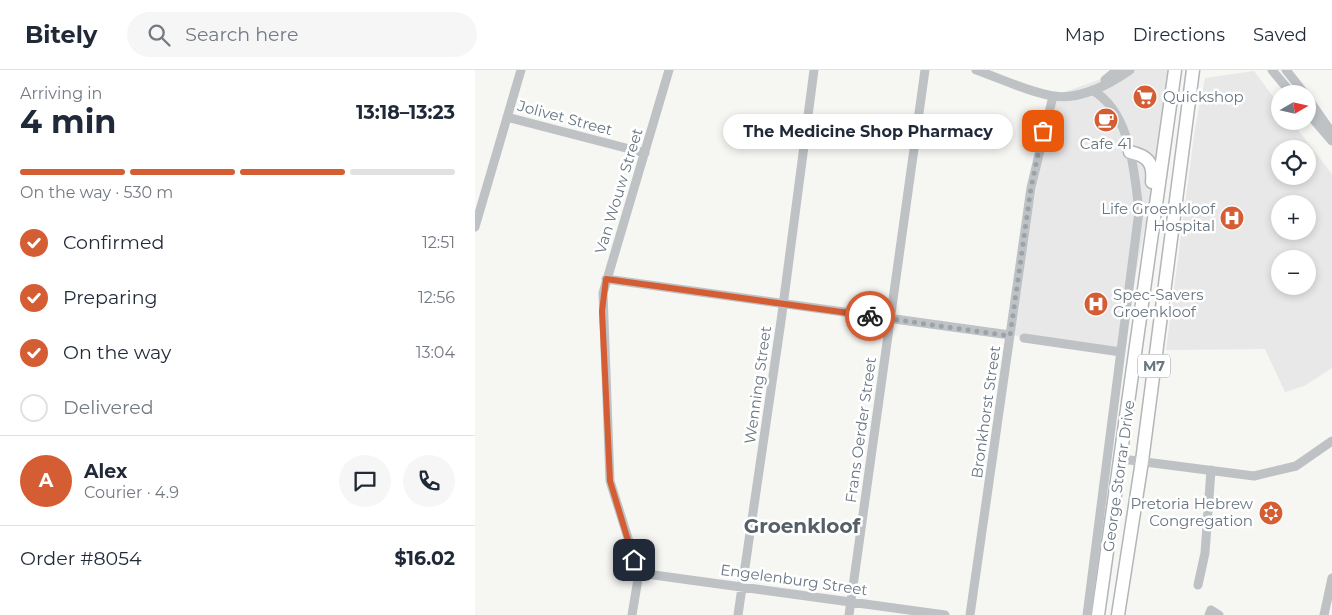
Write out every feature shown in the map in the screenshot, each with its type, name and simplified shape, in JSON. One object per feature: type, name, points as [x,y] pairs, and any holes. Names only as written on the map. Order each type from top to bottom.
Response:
[{"type":"main road","points":[[1162,70],[1169,77],[1173,87]]},
{"type":"main road","name":"George Storrar Drive","points":[[1099,615],[1175,70]]},
{"type":"main road","name":"George Storrar Drive","points":[[1118,615],[1141,462],[1193,70]]},
{"type":"main road","points":[[1130,152],[1145,157],[1152,165],[1153,174],[1149,208],[1153,222]]},
{"type":"main road","points":[[1114,615],[1119,576],[1127,562]]},
{"type":"street","points":[[475,227],[521,70]]},
{"type":"street","name":"Van Wouw Street","points":[[632,615],[639,573],[612,495],[610,481],[602,311],[606,279],[669,70]]},
{"type":"street","name":"Wenning Street","points":[[737,615],[783,304],[814,70]]},
{"type":"street","name":"Frans Oerder Street","points":[[849,615],[925,70]]},
{"type":"street","points":[[976,70],[1053,96],[1073,95],[1095,88],[1130,70]]},
{"type":"street","points":[[1095,88],[1117,70]]},
{"type":"street","points":[[1272,70],[1280,74],[1287,85]]},
{"type":"street","points":[[1286,70],[1298,85]]},
{"type":"street","name":"George Storrar Drive","points":[[1087,615],[1139,211],[1130,152],[1123,130],[1107,100],[1095,88]]},
{"type":"street","name":"Bronkhorst Street","points":[[970,615],[1031,188],[1053,96]]},
{"type":"street","points":[[1316,110],[1332,133]]},
{"type":"street","name":"Jolivet Street","points":[[507,117],[645,153]]},
{"type":"street","points":[[1316,122],[1332,141]]},
{"type":"street","points":[[606,279],[1010,336]]},
{"type":"street","points":[[1024,338],[1121,352]]},
{"type":"street","points":[[1122,459],[1239,475],[1262,475],[1296,466],[1332,441]]},
{"type":"street","points":[[1198,585],[1205,553],[1211,470]]},
{"type":"street","name":"Engelenburg Street","points":[[639,573],[945,615]]},
{"type":"street","points":[[1324,615],[1330,600],[1332,578]]},
{"type":"street","points":[[1209,615],[1211,610],[1219,615]]},
{"type":"shaded area","points":[[1127,70],[1175,70],[1121,352],[1010,335],[1053,96]]},
{"type":"shaded area","name":"Life Groenkloof Hospital","points":[[1254,71],[1271,94],[1271,130],[1298,130],[1306,140],[1271,140],[1271,185],[1316,185],[1316,153],[1332,174],[1332,368],[1304,386],[1285,392],[1265,349],[1166,350],[1195,128],[1205,78]]},
{"type":"way so far","points":[[870,316],[1010,336],[1031,188],[1043,131]]},
{"type":"place","name":"Quickshop","points":[[1145,97]]},
{"type":"place","name":"Cafe 41","points":[[1106,120]]},
{"type":"place","name":"The Medicine Shop Pharmacy","points":[[1043,131]]},
{"type":"place","name":"Life Groenkloof Hospital","points":[[1232,218]]},
{"type":"place","name":"Spec-Savers Groenkloof","points":[[1096,304]]},
{"type":"place","name":"Pretoria Hebrew Congregation","points":[[1271,513]]},
{"type":"district","name":"Groenkloof","points":[[802,526]]},
{"type":"route","points":[[634,560],[612,495],[608,461],[602,311],[606,279],[870,316]]}]
